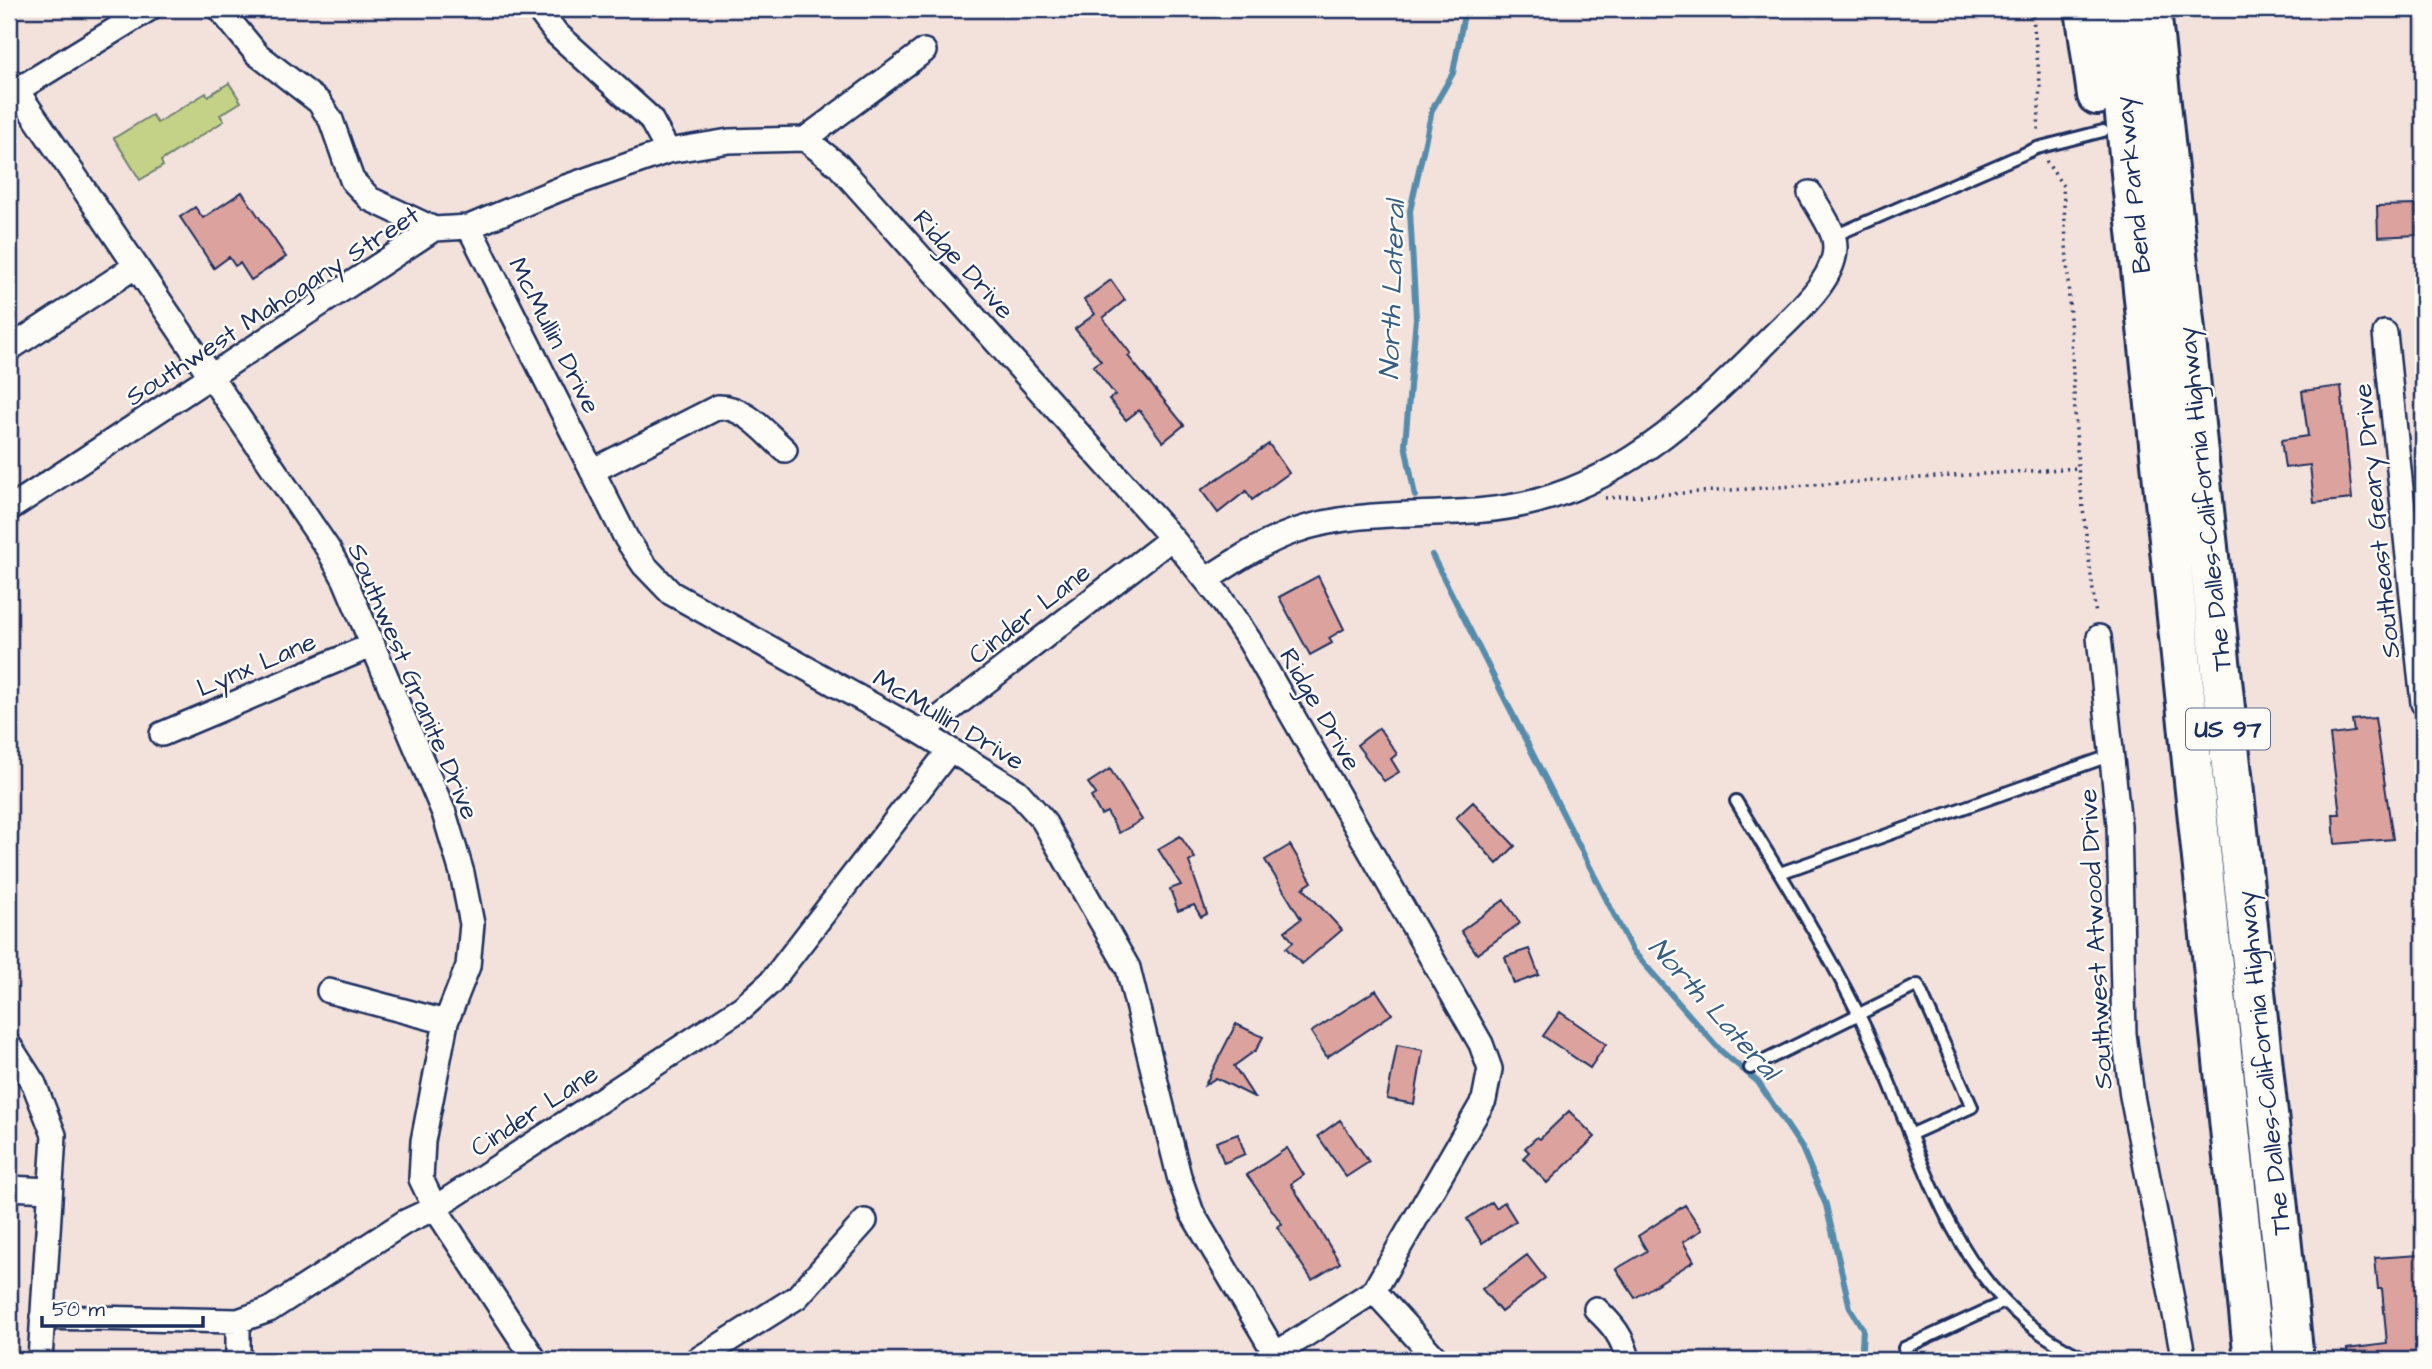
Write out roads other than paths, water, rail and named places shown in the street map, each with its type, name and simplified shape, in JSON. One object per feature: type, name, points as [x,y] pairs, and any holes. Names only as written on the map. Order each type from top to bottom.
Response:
[{"type":"highway","points":[[2085,9],[2124,259],[2150,361]]},
{"type":"highway","name":"Bend Parkway","points":[[2114,9],[2150,361]]},
{"type":"highway","name":"Bend Parkway","points":[[2151,9],[2162,98]]},
{"type":"highway","points":[[2162,9],[2162,98]]},
{"type":"highway","name":"The Dalles-California Highway","points":[[2162,98],[2294,1360]]},
{"type":"highway","name":"The Dalles-California Highway","points":[[2150,361],[2254,1360]]},
{"type":"street","points":[[11,88],[149,9]]},
{"type":"street","points":[[220,9],[257,54],[319,102],[331,120],[352,180],[361,190],[370,199],[434,229]]},
{"type":"street","points":[[538,9],[556,33],[650,118],[667,151]]},
{"type":"street","points":[[805,139],[924,51]]},
{"type":"street","name":"Southwest Granite Drive","points":[[11,88],[136,266],[328,549],[373,645],[444,813],[462,873],[472,924],[468,966],[446,1022],[423,1141],[421,1179],[435,1208],[535,1360]]},
{"type":"street","name":"Southwest Mahogany Street","points":[[9,509],[434,229],[469,228],[560,189],[667,151],[729,141],[805,139]]},
{"type":"street","name":"Ridge Drive","points":[[805,139],[838,165],[1206,579],[1255,652],[1481,1044],[1490,1069],[1484,1100],[1374,1291],[1273,1358]]},
{"type":"street","points":[[1206,579],[1260,546],[1314,526],[1357,518],[1480,510],[1536,501],[1574,488],[1635,456],[1699,410],[1819,289],[1833,260],[1834,236],[1810,193]]},
{"type":"street","name":"McMullin Drive","points":[[469,228],[626,538],[645,565],[671,593],[920,732],[1017,791],[1043,820],[1113,937],[1128,968],[1179,1176],[1192,1213],[1273,1358]]},
{"type":"street","points":[[9,349],[136,266]]},
{"type":"street","name":"Southeast Geary Drive","points":[[2385,333],[2423,703]]},
{"type":"street","points":[[592,471],[718,407],[730,406],[744,413],[785,450]]},
{"type":"street","name":"Cinder Lane","points":[[920,732],[1172,538]]},
{"type":"street","name":"Southwest Atwood Drive","points":[[2099,637],[2123,894],[2124,1034],[2132,1096],[2184,1360]]},
{"type":"street","name":"Lynx Lane","points":[[162,734],[373,645]]},
{"type":"street","name":"Cinder Lane","points":[[42,1317],[238,1321],[269,1310],[405,1222],[435,1208],[743,1007],[771,982],[949,751]]},
{"type":"street","points":[[329,991],[446,1022]]},
{"type":"street","points":[[9,1045],[34,1084],[54,1135],[40,1360]]},
{"type":"street","points":[[9,1188],[49,1190]]},
{"type":"street","points":[[697,1360],[797,1297],[865,1221]]},
{"type":"street","points":[[1374,1291],[1437,1360]]},
{"type":"street","points":[[1596,1309],[1615,1327],[1624,1342],[1628,1360]]},
{"type":"street","points":[[237,1360],[238,1321]]},
{"type":"lane","points":[[1834,236],[2037,148],[2103,131]]},
{"type":"lane","points":[[1780,873],[2112,755]]},
{"type":"lane","points":[[1736,801],[1780,873],[1858,1014],[1956,1239],[1979,1275],[2003,1303],[2068,1356],[2089,1360]]},
{"type":"lane","points":[[1751,1068],[1918,985],[1972,1107],[1912,1134]]},
{"type":"lane","points":[[1905,1348],[2003,1303]]},
{"type":"waterway","name":"North Lateral","points":[[1415,496],[1405,444],[1416,318],[1410,211],[1432,110],[1453,73],[1465,9]]},
{"type":"waterway","name":"North Lateral","points":[[1432,555],[1632,950],[1721,1051],[1758,1082],[1802,1148],[1826,1205],[1850,1308],[1863,1329],[1862,1348]]}]
